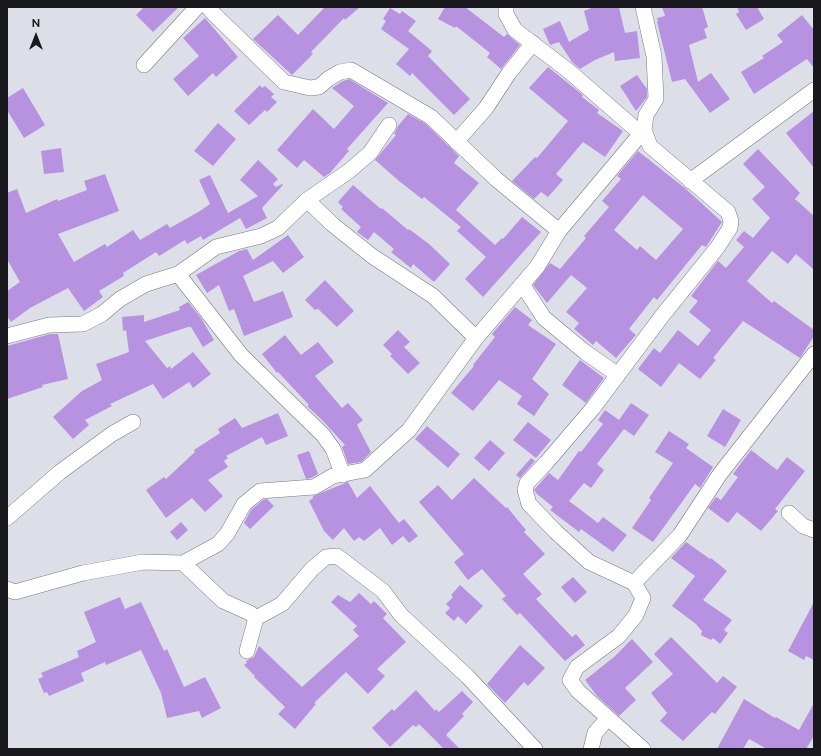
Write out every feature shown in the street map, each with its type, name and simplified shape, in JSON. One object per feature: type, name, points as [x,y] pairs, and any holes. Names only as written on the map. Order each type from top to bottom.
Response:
[{"type":"street","points":[[144,65],[197,7]]},
{"type":"street","points":[[208,7],[284,82],[310,88],[319,87],[334,75],[351,70],[431,117],[496,179],[559,231]]},
{"type":"street","points":[[506,7],[506,14],[515,30],[642,132],[650,146],[728,212],[731,221],[730,228],[717,248],[551,458],[527,483],[525,495],[529,504],[589,562],[634,583],[643,598],[636,615],[619,636],[577,667],[570,680],[578,691],[643,749]]},
{"type":"street","points":[[7,589],[15,592],[83,573],[143,562],[183,563],[218,544],[228,534],[244,504],[260,491],[314,487],[332,476],[365,470],[409,430],[476,338],[537,266],[559,231],[642,132],[646,115],[656,99],[654,56],[643,7]]},
{"type":"street","points":[[456,142],[486,108],[509,73],[533,43]]},
{"type":"street","points":[[690,181],[814,90]]},
{"type":"street","points":[[7,336],[49,325],[83,324],[102,314],[120,299],[146,284],[178,274],[216,247],[261,236],[278,228],[307,200],[349,171],[370,154],[389,125]]},
{"type":"street","points":[[307,200],[332,224],[372,256],[433,296],[476,338]]},
{"type":"street","points":[[178,274],[241,355],[323,435],[333,449],[343,475]]},
{"type":"street","points":[[522,284],[544,318],[586,352],[618,375]]},
{"type":"street","points":[[634,583],[680,535],[720,474],[814,354]]},
{"type":"street","points":[[7,518],[60,472],[112,434],[133,422]]},
{"type":"street","points":[[789,513],[803,526],[814,530]]},
{"type":"street","points":[[247,651],[256,618],[282,604],[312,569],[326,557],[338,556],[383,591],[401,615],[468,677],[535,749]]},
{"type":"street","points":[[183,563],[223,601],[250,613],[256,618]]},
{"type":"street","points":[[591,749],[595,733],[608,718]]},
{"type":"building","points":[[144,7],[179,7],[153,32],[136,15]]},
{"type":"building","points":[[325,7],[360,7],[345,20],[344,18],[311,52],[313,54],[292,75],[253,39],[278,15],[298,35]]},
{"type":"building","points":[[445,7],[465,7],[504,37],[507,34],[520,45],[501,69],[487,57],[490,53],[456,26],[455,28],[438,19]]},
{"type":"building","points":[[594,7],[619,7],[625,33],[637,31],[640,58],[615,61],[614,52],[595,60],[580,69],[572,62],[559,42],[550,45],[543,29],[560,21],[569,42],[589,30],[584,11]]},
{"type":"building","points":[[662,7],[702,7],[708,27],[704,29],[707,38],[689,45],[698,82],[711,73],[730,99],[710,113],[685,79],[672,82],[657,22],[657,18],[665,16]]},
{"type":"building","points":[[737,7],[757,7],[764,19],[746,30],[736,14],[739,12]]},
{"type":"building","points":[[390,8],[400,14],[402,11],[416,21],[408,31],[432,51],[428,56],[470,99],[454,115],[412,73],[410,76],[396,64],[409,49],[381,29],[386,21],[383,19]]},
{"type":"building","points":[[802,15],[814,30],[814,68],[807,59],[754,94],[741,72],[764,58],[762,56],[783,42],[777,35]]},
{"type":"building","points":[[205,18],[238,57],[216,77],[213,73],[188,96],[173,79],[199,56],[183,38]]},
{"type":"building","points":[[548,67],[599,110],[597,113],[623,131],[605,157],[583,142],[556,174],[563,180],[548,197],[541,192],[534,199],[512,181],[535,157],[537,158],[568,121],[529,88]]},
{"type":"building","points":[[637,75],[647,89],[647,97],[636,111],[620,86]]},
{"type":"building","points":[[349,79],[388,103],[347,149],[349,151],[330,173],[324,177],[304,160],[297,168],[277,150],[313,109],[334,129],[354,106],[332,88]]},
{"type":"building","points":[[260,85],[262,88],[265,86],[274,94],[271,97],[277,102],[267,112],[265,110],[249,125],[234,111]]},
{"type":"building","points":[[23,88],[45,125],[24,138],[7,110],[7,98]]},
{"type":"building","points":[[814,111],[814,168],[786,133]]},
{"type":"building","points":[[408,114],[426,124],[459,156],[454,163],[479,183],[456,210],[495,245],[502,238],[503,239],[522,217],[541,232],[483,297],[465,279],[486,257],[457,231],[461,227],[424,197],[422,199],[375,160],[396,135],[394,134],[398,126]]},
{"type":"building","points":[[218,123],[236,139],[213,166],[194,151]]},
{"type":"building","points":[[61,148],[64,172],[44,174],[41,151]]},
{"type":"building","points":[[758,149],[800,193],[795,199],[814,216],[814,270],[796,254],[788,264],[772,251],[747,281],[772,303],[774,301],[814,330],[814,336],[800,358],[743,321],[713,358],[716,360],[700,379],[679,363],[661,387],[638,369],[654,348],[660,353],[678,330],[698,346],[711,330],[689,312],[698,301],[691,296],[718,261],[726,268],[744,247],[736,240],[744,231],[753,238],[770,218],[752,199],[765,187],[743,164]]},
{"type":"building","points":[[638,151],[686,189],[722,222],[706,247],[702,245],[657,300],[654,297],[629,329],[636,335],[616,358],[596,341],[593,345],[574,329],[579,323],[566,312],[587,288],[571,275],[547,303],[533,285],[550,263],[560,269],[586,238],[584,236],[609,207],[602,201],[621,179],[617,176]],"holes":[[[643,195],[683,229],[656,260],[640,246],[637,250],[614,230]]]},
{"type":"building","points":[[258,160],[278,179],[273,184],[276,187],[282,184],[283,185],[262,208],[267,218],[246,229],[240,218],[203,240],[201,236],[187,244],[185,240],[159,256],[156,252],[123,273],[124,276],[99,291],[103,297],[84,311],[68,288],[30,308],[11,322],[7,316],[7,291],[20,282],[7,259],[7,193],[17,189],[26,213],[57,199],[58,201],[87,190],[84,181],[105,174],[119,211],[58,234],[74,262],[105,244],[107,247],[133,230],[140,240],[167,224],[170,228],[200,211],[210,204],[199,180],[210,175],[228,213],[258,196],[240,180]]},
{"type":"building","points":[[353,185],[408,230],[409,229],[429,244],[450,264],[434,282],[413,264],[411,268],[391,252],[394,249],[374,232],[368,240],[357,232],[361,227],[341,209],[343,207],[338,202]]},
{"type":"building","points":[[288,235],[304,257],[283,273],[273,261],[243,276],[254,302],[283,291],[293,317],[244,336],[234,309],[229,311],[219,285],[207,293],[196,275],[239,251],[247,249],[253,260]]},
{"type":"building","points":[[325,280],[354,311],[337,327],[318,309],[320,308],[315,310],[305,300]]},
{"type":"building","points":[[188,302],[201,318],[214,340],[203,347],[191,327],[188,327],[145,341],[167,368],[170,366],[171,369],[193,352],[211,374],[193,388],[189,382],[163,399],[153,384],[110,404],[112,406],[85,420],[89,425],[73,439],[53,417],[82,391],[102,380],[96,364],[129,352],[126,330],[123,331],[122,317],[144,315],[144,322],[180,310],[179,307]]},
{"type":"building","points":[[515,307],[532,320],[528,325],[556,344],[532,379],[549,394],[534,416],[517,404],[522,396],[499,380],[473,411],[451,393],[474,366],[473,365],[495,337],[492,334]]},
{"type":"building","points":[[398,330],[410,342],[404,347],[420,363],[408,374],[390,356],[392,354],[383,345]]},
{"type":"building","points":[[50,334],[58,334],[68,379],[42,385],[43,387],[7,399],[7,346]]},
{"type":"building","points":[[285,335],[301,355],[318,342],[334,362],[315,376],[342,408],[348,403],[363,420],[357,425],[371,452],[361,462],[348,464],[342,447],[345,445],[307,406],[309,405],[278,372],[277,373],[262,354]]},
{"type":"building","points":[[580,360],[604,378],[586,403],[562,385]]},
{"type":"building","points":[[631,403],[649,415],[634,436],[624,429],[597,464],[604,470],[591,488],[584,483],[569,501],[598,523],[603,517],[627,535],[613,552],[581,529],[579,532],[550,510],[553,507],[534,490],[549,473],[558,480],[579,451],[581,452],[603,424],[598,420],[605,410],[619,420]]},
{"type":"building","points":[[723,409],[741,420],[725,447],[707,436]]},
{"type":"building","points":[[278,413],[288,436],[266,445],[262,437],[226,456],[228,458],[224,461],[228,467],[208,480],[223,496],[205,512],[192,498],[166,518],[146,490],[164,477],[166,479],[195,452],[194,450],[220,433],[218,429],[235,418],[242,428]]},
{"type":"building","points":[[528,422],[551,440],[536,458],[513,440]]},
{"type":"building","points":[[427,426],[460,454],[448,468],[415,439]]},
{"type":"building","points":[[669,431],[689,444],[686,448],[713,467],[700,488],[695,484],[653,542],[632,528],[651,500],[649,498],[673,463],[655,452]]},
{"type":"building","points":[[490,440],[505,453],[489,471],[474,458]]},
{"type":"building","points":[[751,450],[777,470],[787,457],[805,471],[775,509],[778,511],[761,531],[737,512],[728,523],[708,508],[716,497],[721,500],[738,477],[733,474]]},
{"type":"building","points":[[309,451],[318,474],[306,479],[297,455]]},
{"type":"building","points":[[531,458],[535,461],[520,478],[516,475]]},
{"type":"building","points":[[474,478],[506,508],[507,507],[526,530],[524,532],[545,554],[523,574],[542,594],[536,599],[572,637],[576,634],[585,645],[565,661],[520,613],[517,615],[502,599],[506,596],[482,569],[468,580],[454,562],[464,554],[419,502],[438,485],[452,500]]},
{"type":"building","points":[[348,482],[357,498],[370,486],[399,523],[404,519],[418,536],[409,543],[403,536],[392,545],[380,528],[364,541],[359,537],[354,541],[344,528],[333,540],[324,531],[309,501],[313,498],[313,496]]},
{"type":"building","points":[[267,499],[274,506],[250,529],[244,523],[251,510],[263,500]]},
{"type":"building","points":[[181,522],[188,530],[177,540],[170,532]]},
{"type":"building","points":[[686,542],[710,559],[711,558],[727,571],[703,600],[732,620],[724,630],[728,633],[720,644],[713,638],[711,640],[701,635],[702,631],[696,624],[672,606],[695,576],[671,558]]},
{"type":"building","points":[[573,577],[587,592],[575,603],[561,587]]},
{"type":"building","points":[[460,585],[483,606],[466,624],[458,616],[454,621],[445,613],[450,608],[446,604],[453,597],[451,595]]},
{"type":"building","points":[[359,593],[371,604],[374,601],[387,614],[383,618],[406,642],[377,669],[385,676],[368,694],[346,672],[314,703],[316,704],[295,729],[278,714],[285,707],[254,677],[255,676],[244,665],[247,663],[246,661],[254,657],[259,646],[302,687],[359,636],[353,630],[357,626],[331,602],[338,595],[350,602]]},
{"type":"building","points":[[120,597],[125,609],[141,602],[164,651],[167,649],[184,687],[205,677],[221,708],[202,718],[199,711],[167,718],[161,693],[141,650],[106,665],[105,662],[81,673],[84,681],[49,696],[47,692],[44,693],[38,679],[43,677],[41,673],[79,657],[77,651],[96,642],[84,612]]},
{"type":"building","points":[[814,602],[814,660],[806,656],[804,660],[788,651]]},
{"type":"building","points":[[671,637],[717,683],[723,676],[737,687],[715,714],[712,712],[683,741],[660,721],[667,713],[651,693],[673,674],[654,654]]},
{"type":"building","points":[[632,639],[653,662],[625,688],[636,700],[619,716],[597,696],[585,680],[614,657]]},
{"type":"building","points":[[520,645],[545,668],[528,686],[524,682],[505,703],[487,684]]},
{"type":"building","points":[[416,690],[435,711],[436,709],[439,712],[462,691],[473,702],[462,714],[464,716],[446,735],[460,749],[444,749],[419,724],[416,727],[413,725],[390,747],[372,728],[392,709],[394,711]]},
{"type":"building","points":[[744,699],[775,718],[776,717],[799,730],[814,703],[814,736],[806,749],[767,749],[749,739],[743,749],[717,749]]}]
